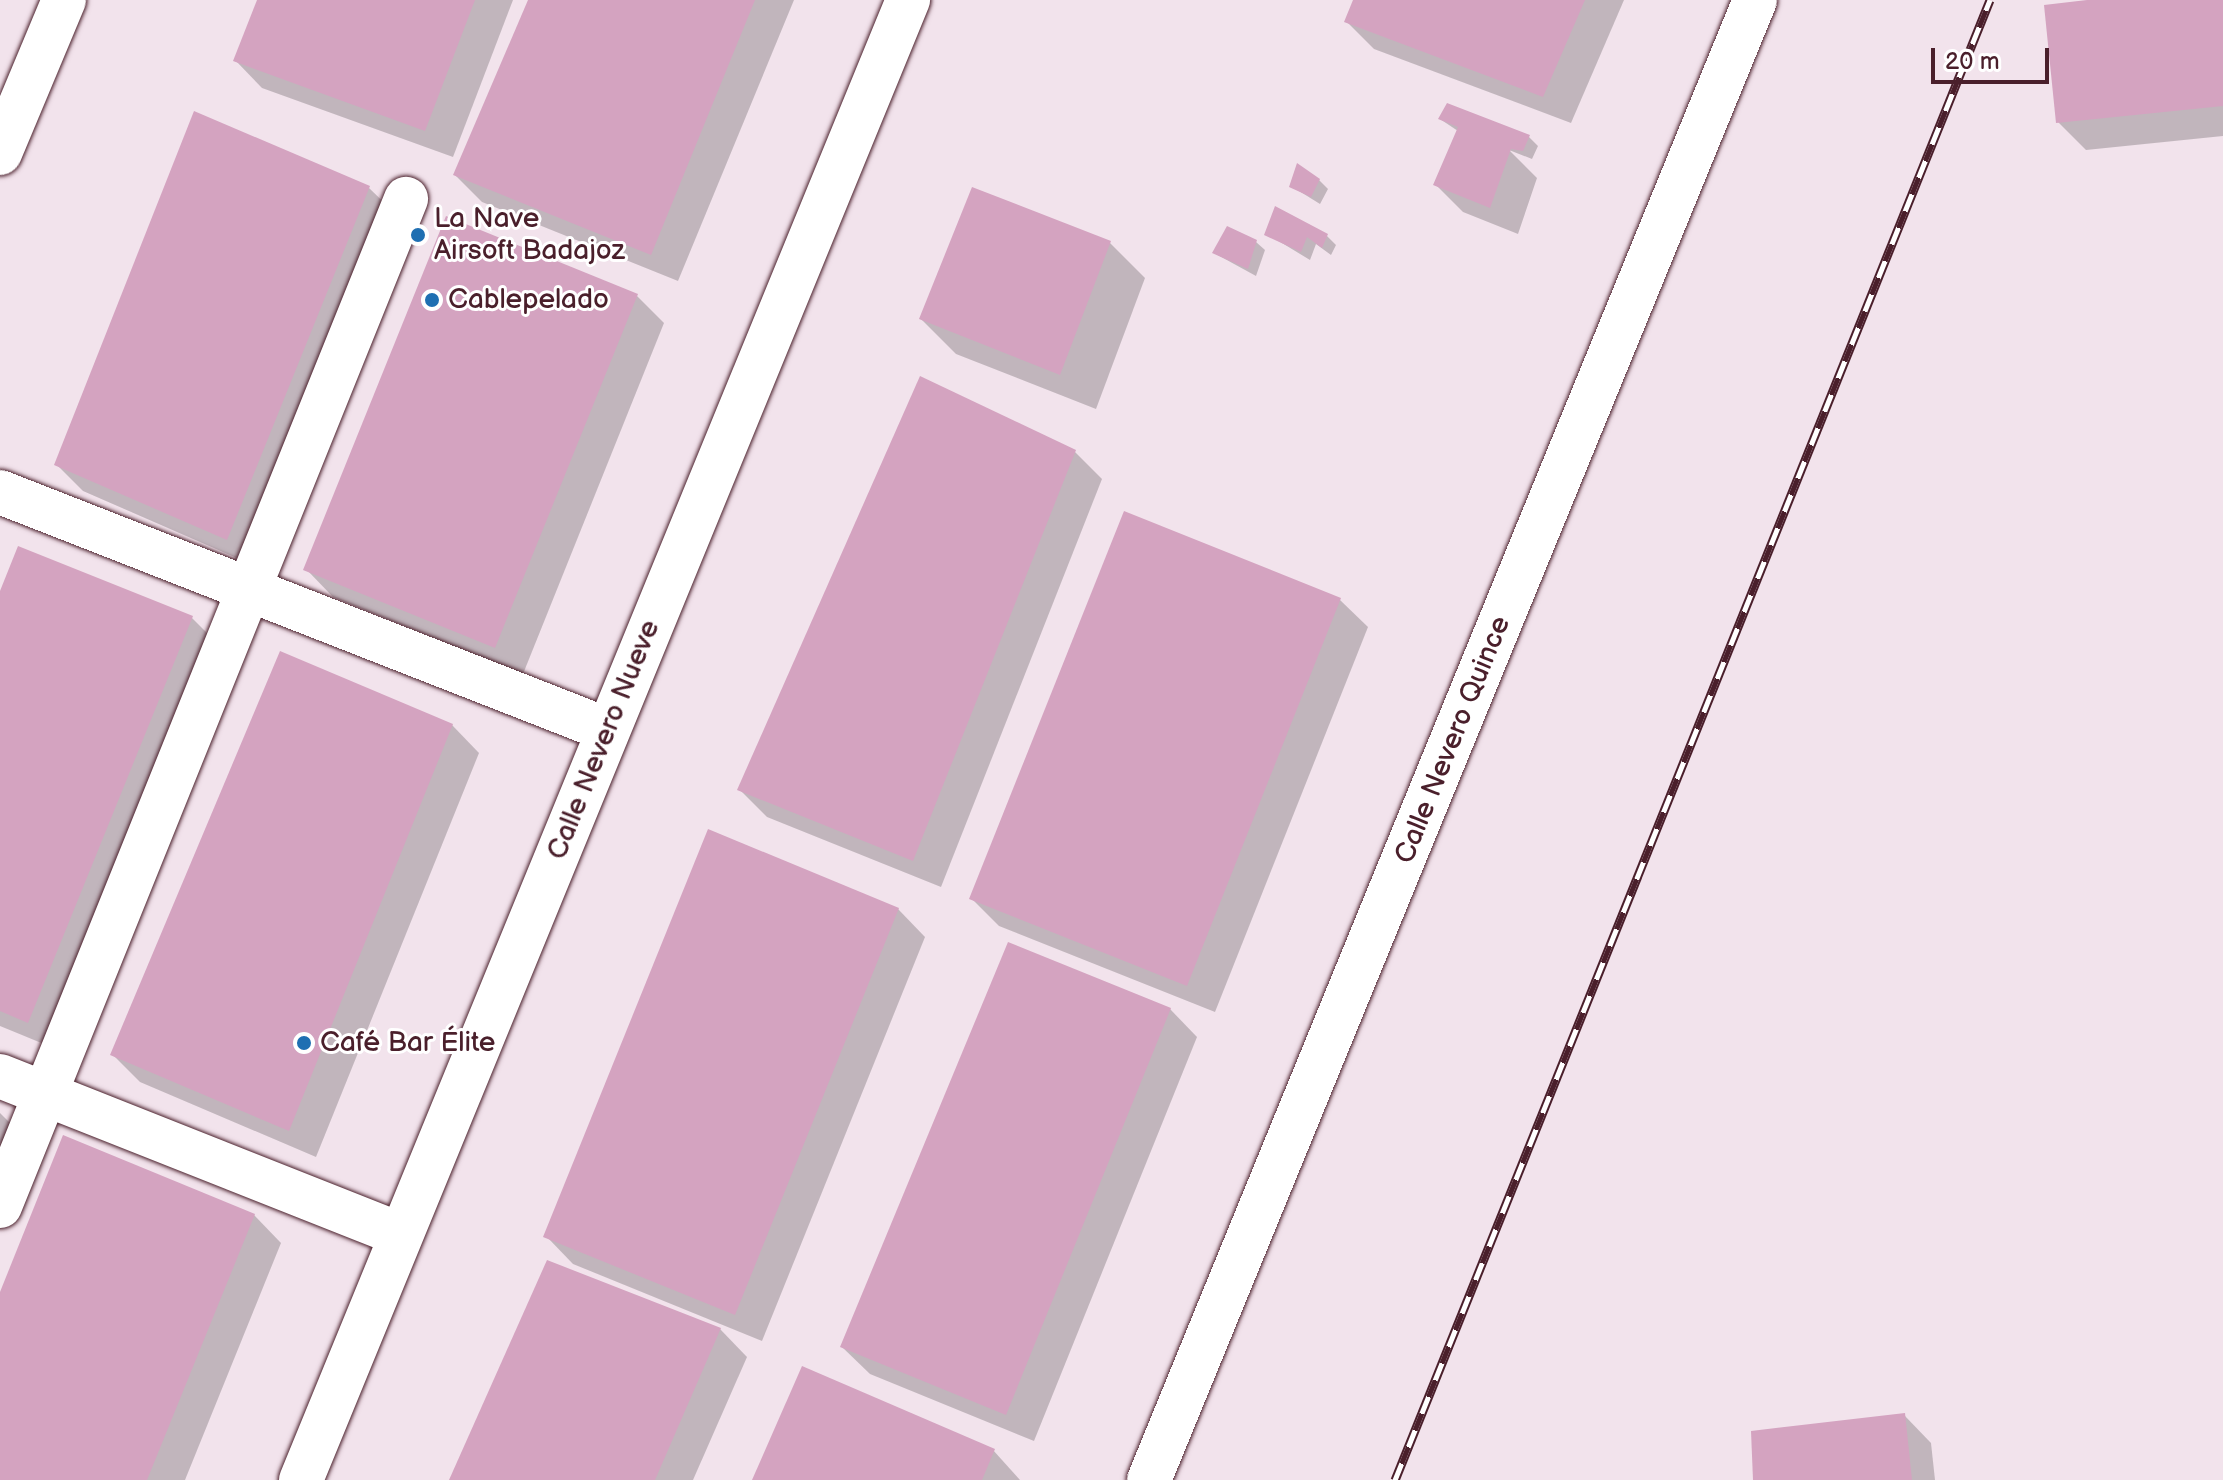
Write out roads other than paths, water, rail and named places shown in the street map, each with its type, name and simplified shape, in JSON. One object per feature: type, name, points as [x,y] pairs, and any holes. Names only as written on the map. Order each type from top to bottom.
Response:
[{"type":"street","points":[[0,153],[64,0]]},
{"type":"street","name":"Calle Nevero Nueve","points":[[301,1480],[908,0]]},
{"type":"street","name":"Calle Nevero Quince","points":[[1149,1480],[1755,0]]},
{"type":"street","points":[[0,1206],[406,199]]},
{"type":"street","points":[[0,492],[608,730]]},
{"type":"street","points":[[0,1076],[401,1235]]},
{"type":"railway","points":[[1395,1480],[1990,0]]},
{"type":"place","name":"La Nave Airsoft Badajoz","points":[[418,235]]},
{"type":"place","name":"Cablepelado","points":[[432,300]]},
{"type":"place","name":"Café Bar Élite","points":[[304,1043]]}]
